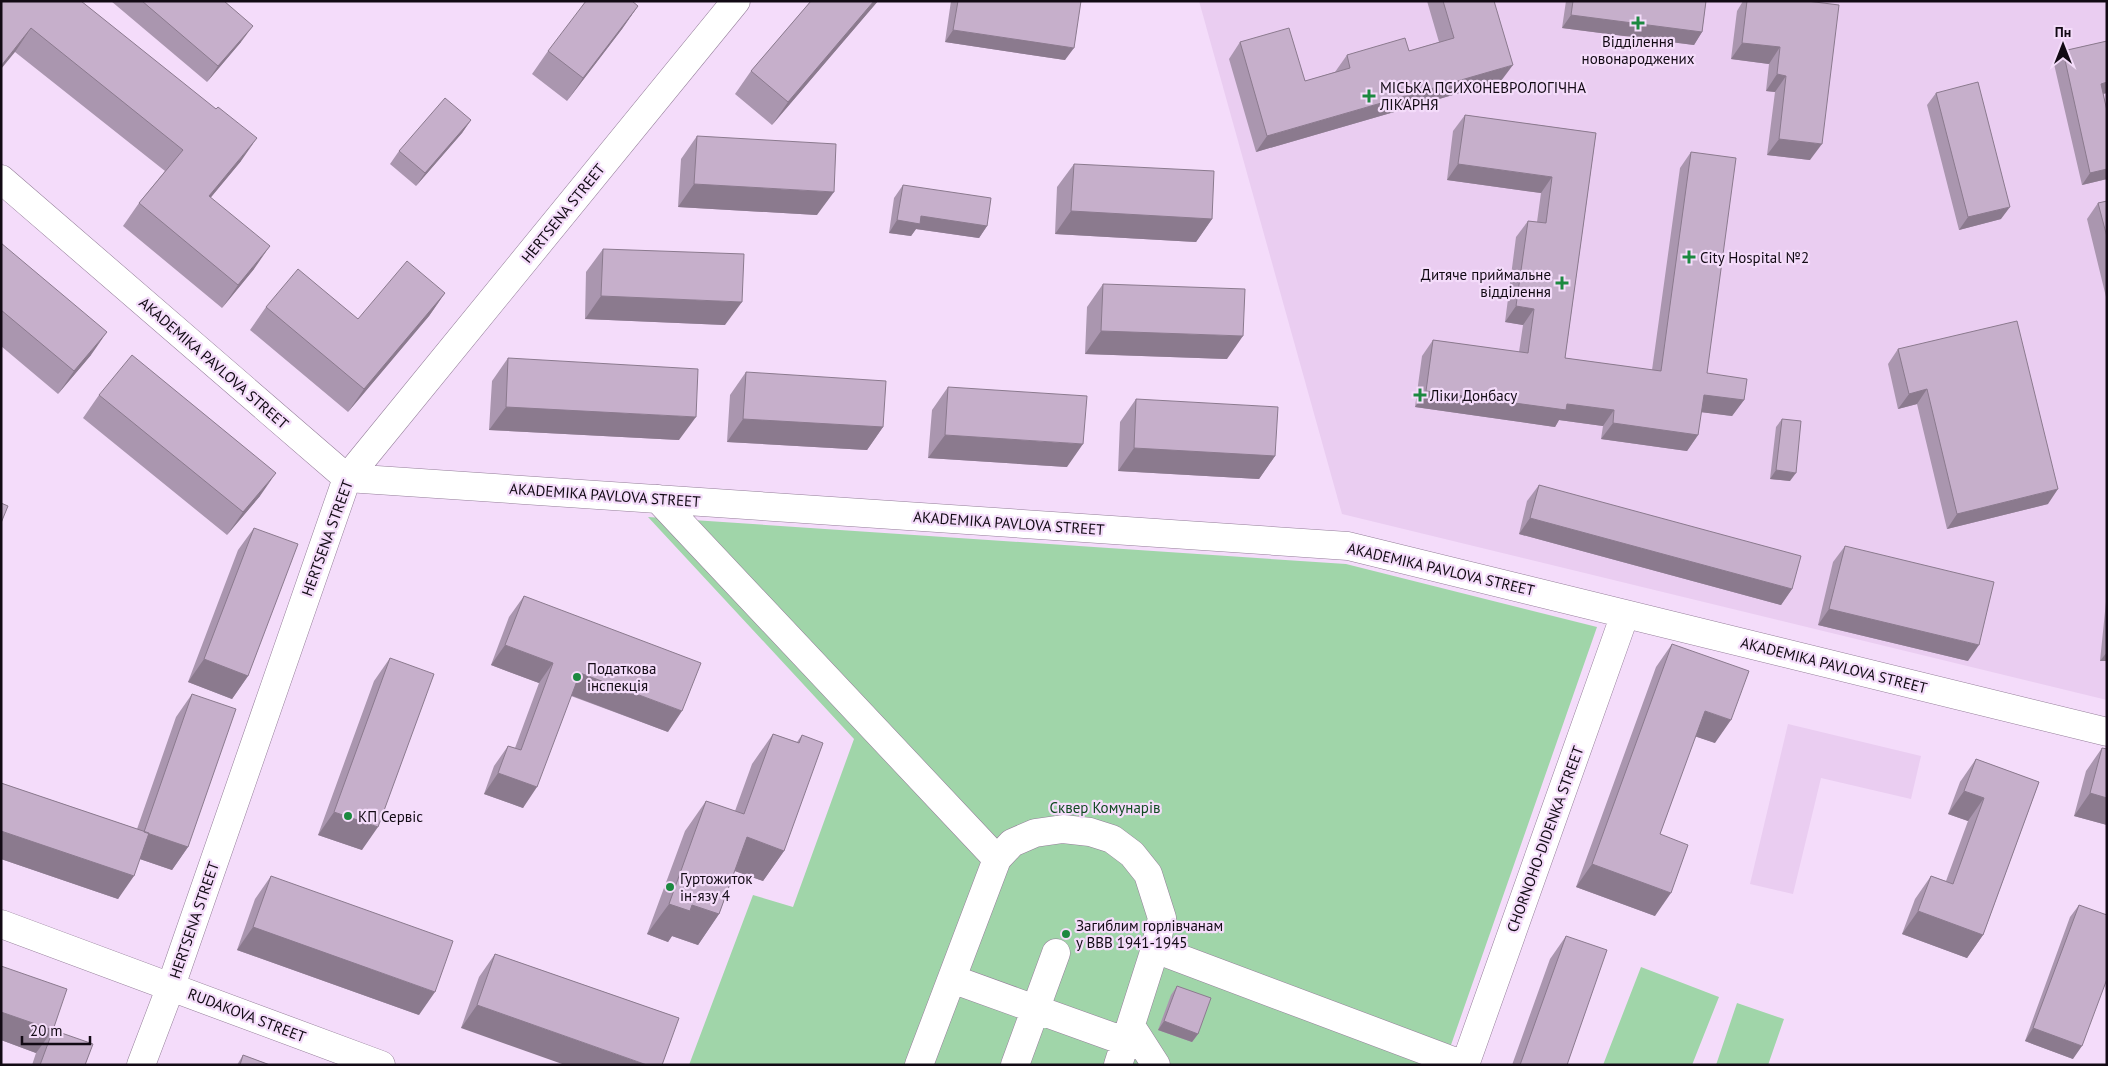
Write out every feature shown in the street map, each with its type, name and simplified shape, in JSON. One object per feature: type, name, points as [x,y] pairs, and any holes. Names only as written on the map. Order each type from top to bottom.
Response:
[{"type":"street","name":"HERTSENA STREET","points":[[141,1065],[171,986],[347,478],[736,1]]},
{"type":"street","name":"AKADEMIKA PAVLOVA STREET","points":[[1,179],[347,478],[1348,546],[2107,732]]},
{"type":"street","points":[[658,499],[997,859]]},
{"type":"street","name":"CHORNOHO-DIDENKA STREET","points":[[1464,1065],[1625,614]]},
{"type":"street","points":[[919,1065],[997,859],[1012,843],[1035,833],[1063,830],[1090,832],[1112,839],[1132,854],[1148,874],[1162,918],[1155,949],[1125,1044]]},
{"type":"street","name":"RUDAKOVA STREET","points":[[1,924],[381,1065]]},
{"type":"street","points":[[1155,949],[1464,1065]]},
{"type":"street","points":[[1015,1065],[1056,953]]},
{"type":"street","points":[[952,979],[1125,1044],[1156,1065]]},
{"type":"shaded area","name":"City Hospital №2","points":[[1199,1],[2107,1],[2107,700],[1342,514]]},
{"type":"shaded area","points":[[1788,724],[1921,756],[1911,799],[1821,778],[1793,894],[1750,884]]},
{"type":"green space","name":"Сквер Комунарів","points":[[648,517],[1346,564],[1597,627],[1444,1065],[689,1065],[753,895],[793,907],[854,739]]},
{"type":"green space","points":[[1641,967],[1719,997],[1692,1065],[1603,1065]]},
{"type":"green space","points":[[1737,1003],[1784,1019],[1768,1065],[1716,1065]]},
{"type":"building","points":[[1,1],[81,1],[216,109],[218,107],[257,138],[209,196],[270,246],[238,285],[139,203],[183,150],[31,28],[1,66]]},
{"type":"building","points":[[142,1],[224,1],[253,26],[218,66]]},
{"type":"building","points":[[586,1],[632,1],[638,6],[583,78],[548,51]]},
{"type":"building","points":[[811,1],[874,1],[788,102],[751,71]]},
{"type":"building","points":[[958,1],[1081,1],[1074,48],[953,30]]},
{"type":"building","points":[[1443,1],[1494,1],[1513,65],[1267,136],[1240,42],[1289,28],[1305,81],[1350,68],[1347,55],[1405,38],[1409,51],[1454,38]]},
{"type":"building","points":[[1573,1],[1706,1],[1702,32],[1571,15]]},
{"type":"building","points":[[1747,1],[1807,1],[1839,5],[1822,144],[1779,139],[1786,76],[1777,74],[1780,47],[1742,43]]},
{"type":"building","points":[[2107,41],[2107,82],[2101,84],[2107,111],[2107,169],[2090,173],[2063,51]]},
{"type":"building","points":[[1978,82],[2010,207],[1968,217],[1936,93]]},
{"type":"building","points":[[445,98],[471,120],[425,173],[399,151]]},
{"type":"building","points":[[1465,115],[1596,133],[1565,358],[1661,371],[1691,152],[1736,158],[1707,373],[1747,379],[1744,400],[1704,395],[1698,435],[1613,423],[1614,410],[1567,404],[1566,410],[1426,391],[1433,340],[1528,353],[1534,309],[1516,306],[1528,221],[1546,223],[1552,177],[1458,164]]},
{"type":"building","points":[[697,136],[836,144],[834,192],[694,184]]},
{"type":"building","points":[[1074,164],[1214,171],[1212,219],[1071,211]]},
{"type":"building","points":[[903,185],[991,198],[987,226],[921,216],[920,224],[897,220]]},
{"type":"building","points":[[2107,201],[2107,237],[2098,203]]},
{"type":"building","points":[[1,243],[107,332],[74,371],[1,310]]},
{"type":"building","points":[[603,249],[744,254],[742,302],[601,296]]},
{"type":"building","points":[[407,261],[445,293],[364,389],[266,307],[298,269],[358,319]]},
{"type":"building","points":[[1103,284],[1245,289],[1243,336],[1101,331]]},
{"type":"building","points":[[2017,321],[2058,489],[1957,514],[1927,389],[1909,394],[1898,349]]},
{"type":"building","points":[[132,355],[276,473],[243,512],[99,395]]},
{"type":"building","points":[[508,358],[698,369],[696,417],[506,407]]},
{"type":"building","points":[[746,372],[886,381],[883,427],[743,419]]},
{"type":"building","points":[[948,387],[1087,396],[1083,444],[945,435]]},
{"type":"building","points":[[1136,399],[1278,407],[1275,456],[1134,448]]},
{"type":"building","points":[[1782,419],[1801,421],[1796,473],[1776,470]]},
{"type":"building","points":[[1539,485],[1801,556],[1792,589],[1530,518]]},
{"type":"building","points":[[1,503],[8,506],[1,523]]},
{"type":"building","points":[[254,528],[298,544],[248,676],[204,659]]},
{"type":"building","points":[[1845,546],[1994,582],[1979,645],[1829,609]]},
{"type":"building","points":[[524,596],[701,663],[682,711],[580,673],[537,787],[498,773],[508,746],[521,750],[553,663],[505,645]]},
{"type":"building","points":[[1672,644],[1749,671],[1731,720],[1705,711],[1660,834],[1688,845],[1671,893],[1592,864]]},
{"type":"building","points":[[390,658],[434,674],[378,827],[334,812]]},
{"type":"building","points":[[192,694],[236,709],[188,847],[144,832]]},
{"type":"building","points":[[773,734],[799,743],[802,735],[823,743],[784,851],[747,837],[719,914],[692,905],[690,911],[669,904],[706,801],[744,814]]},
{"type":"building","points":[[2102,748],[2107,749],[2107,798],[2090,793]]},
{"type":"building","points":[[1976,759],[2039,782],[1983,935],[1918,911],[1931,876],[1953,884],[1984,798],[1964,791]]},
{"type":"building","points":[[1,783],[149,833],[134,876],[1,831]]},
{"type":"building","points":[[271,876],[453,941],[435,992],[253,927]]},
{"type":"building","points":[[2079,905],[2107,915],[2107,979],[2082,1046],[2033,1028]]},
{"type":"building","points":[[1566,936],[1607,950],[1567,1065],[1520,1065]]},
{"type":"building","points":[[495,954],[679,1018],[662,1065],[647,1065],[477,1005]]},
{"type":"building","points":[[1,966],[67,989],[53,1030],[1,1012]]},
{"type":"building","points":[[1177,986],[1211,998],[1198,1034],[1164,1021]]},
{"type":"building","points":[[53,1030],[93,1044],[85,1065],[40,1065]]},
{"type":"building","points":[[243,1055],[270,1065],[240,1065]]},
{"type":"place","name":"Відділення новонароджених","points":[[1638,23]]},
{"type":"place","name":"МІСЬКА ПСИХОНЕВРОЛОГІЧНА ЛІКАРНЯ","points":[[1369,96]]},
{"type":"place","name":"City Hospital №2","points":[[1689,257]]},
{"type":"place","name":"Дитяче приймальне відділення","points":[[1562,283]]},
{"type":"place","name":"Ліки Донбасу","points":[[1420,395]]},
{"type":"place","name":"Податкова інспекція","points":[[577,677]]},
{"type":"place","name":"КП Сервіс","points":[[348,816]]},
{"type":"place","name":"Гуртожиток ін-язу 4","points":[[670,887]]},
{"type":"place","name":"Загиблим горлівчанам у ВВВ 1941-1945","points":[[1066,934]]}]
